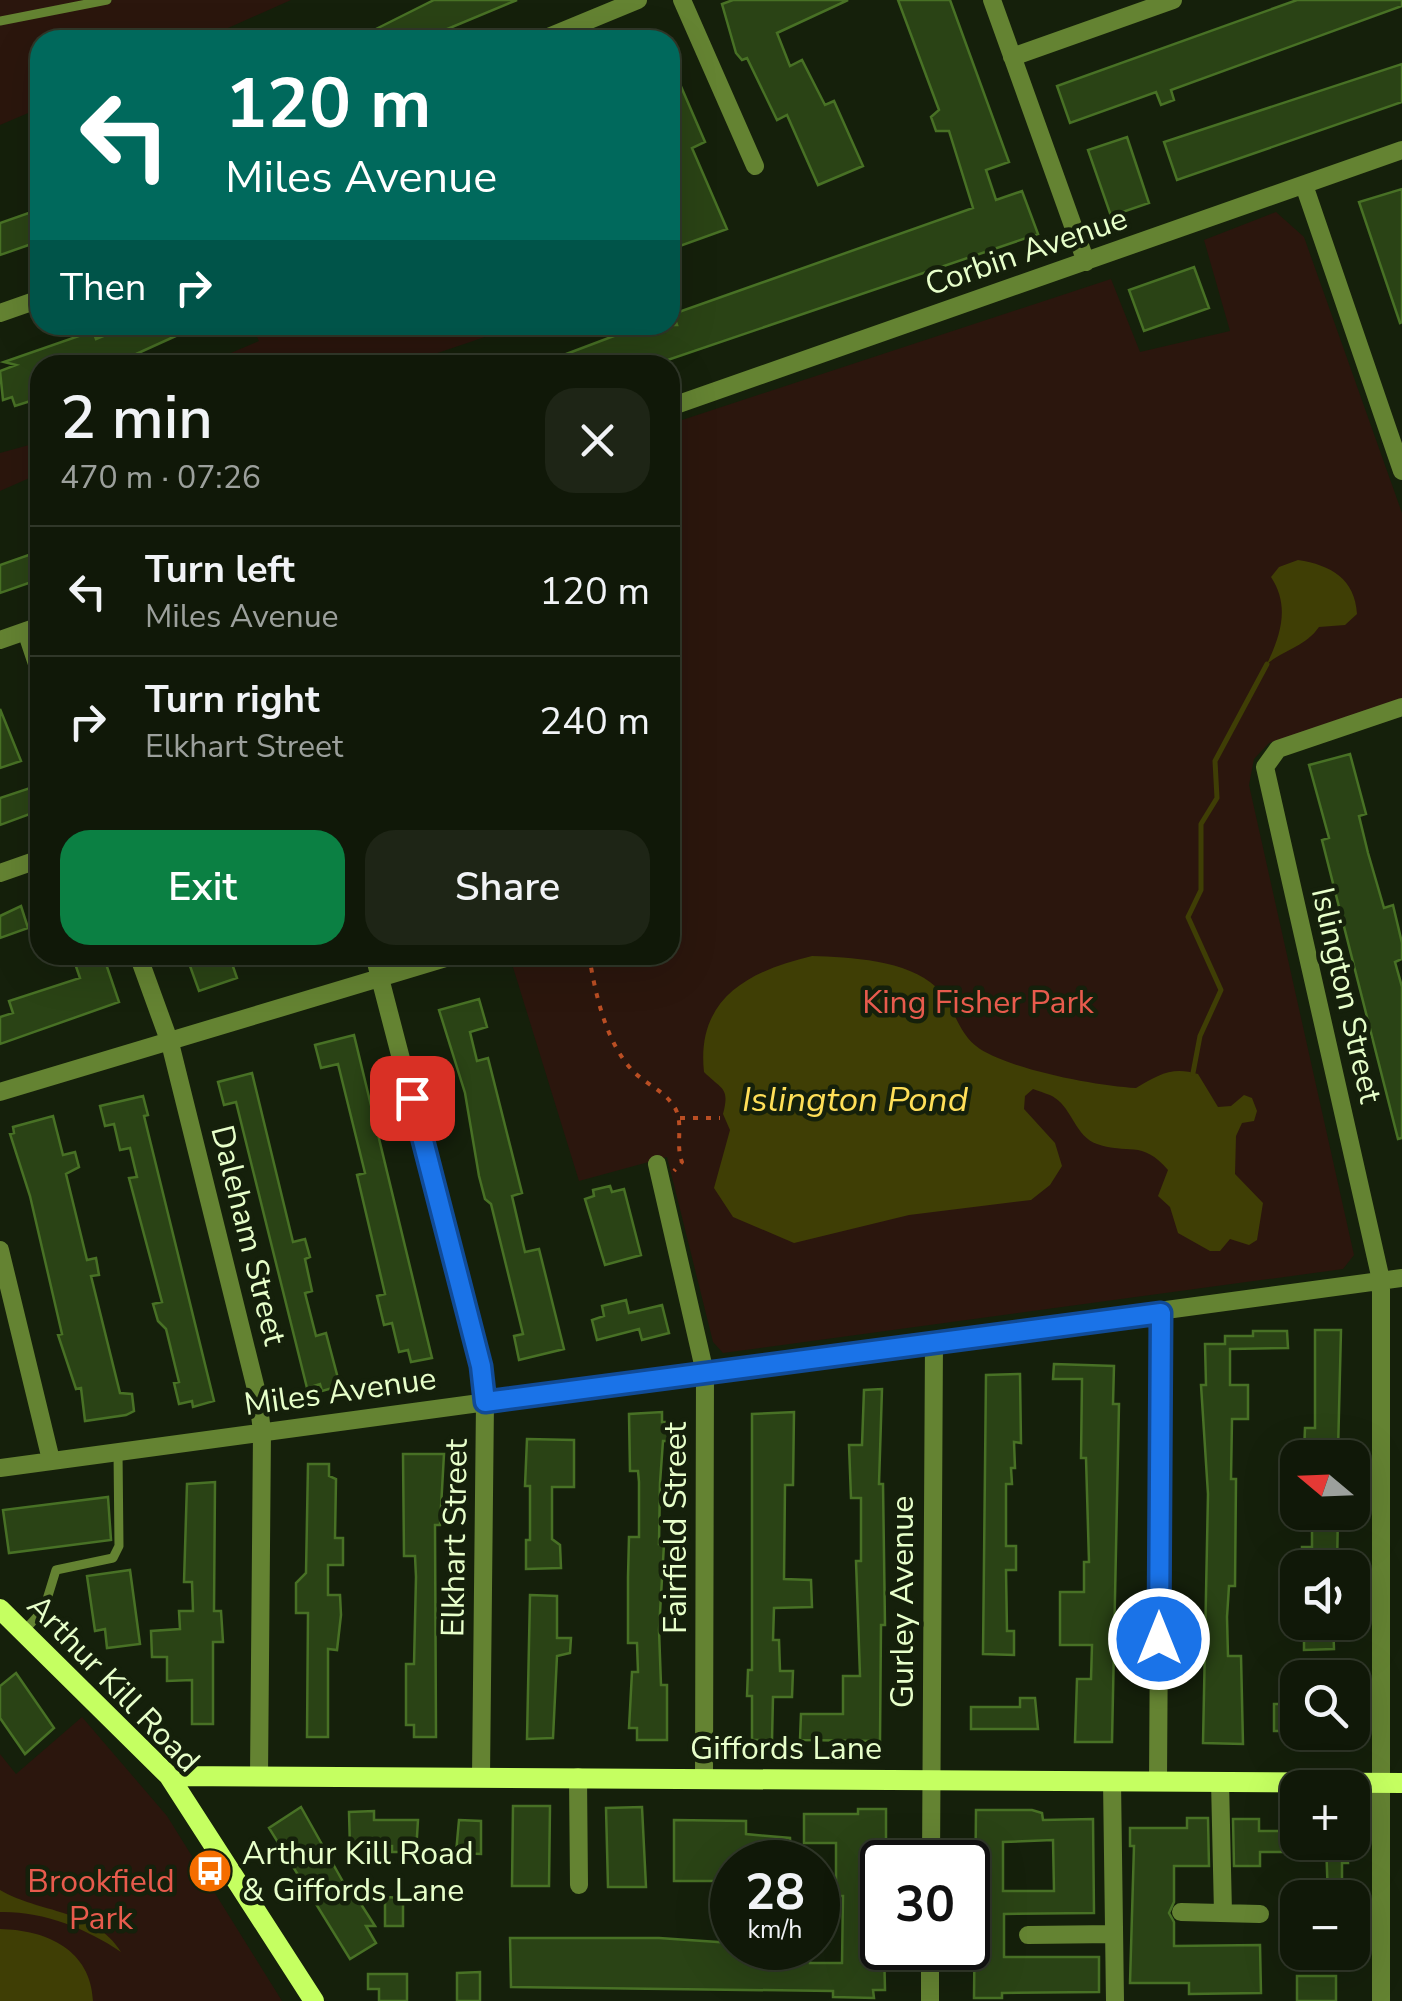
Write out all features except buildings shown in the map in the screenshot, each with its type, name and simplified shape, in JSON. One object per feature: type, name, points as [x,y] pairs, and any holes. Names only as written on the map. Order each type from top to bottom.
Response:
[{"type":"street","points":[[565,30],[638,0]]},
{"type":"street","points":[[682,0],[754,166]]},
{"type":"street","points":[[992,0],[1086,262]]},
{"type":"street","points":[[1012,57],[1173,0]]},
{"type":"street","name":"Corbin Avenue","points":[[680,404],[1402,150]]},
{"type":"street","points":[[1304,185],[1402,471]]},
{"type":"street","points":[[0,312],[30,303]]},
{"type":"street","points":[[0,640],[30,630]]},
{"type":"street","name":"Islington Street","points":[[1381,2001],[1381,1280],[1266,760],[1278,749],[1402,707]]},
{"type":"street","points":[[0,873],[30,862]]},
{"type":"street","name":"Daleham Street","points":[[142,965],[170,1043],[258,1397],[262,1432],[259,1776]]},
{"type":"street","name":"Elkhart Street","points":[[377,965],[481,1366],[485,1402],[481,1776]]},
{"type":"street","points":[[0,1092],[424,965]]},
{"type":"street","name":"Fairfield Street","points":[[658,1169],[705,1372],[704,1778]]},
{"type":"street","points":[[0,1250],[51,1460]]},
{"type":"street","name":"Miles Avenue","points":[[0,1468],[1402,1278]]},
{"type":"street","points":[[1158,1781],[1161,1313]]},
{"type":"street","name":"Gurley Avenue","points":[[931,1840],[934,1341]]},
{"type":"street","name":"Arthur Kill Road","points":[[0,1609],[169,1776],[314,2001]]},
{"type":"street","name":"Giffords Lane","points":[[169,1776],[1402,1783]]},
{"type":"street","points":[[578,1777],[579,1884]]},
{"type":"street","points":[[1112,1781],[1116,2001]]},
{"type":"street","points":[[1220,1781],[1223,1913]]},
{"type":"street","points":[[1181,1912],[1260,1914]]},
{"type":"street","points":[[1028,1935],[1114,1934]]},
{"type":"street","points":[[930,1970],[930,2001]]},
{"type":"lane","points":[[0,21],[107,0]]},
{"type":"lane","points":[[24,1632],[44,1609],[56,1570],[112,1558],[120,1546],[118,1452]]},
{"type":"path","points":[[592,965],[600,1004],[618,1049],[635,1073],[671,1103],[679,1118],[677,1147],[682,1165],[658,1169]]},
{"type":"path","points":[[679,1118],[720,1118]]},
{"type":"green space","points":[[0,0],[291,0],[224,30],[30,30],[30,112],[0,125]]},
{"type":"green space","name":"King Fisher Park","points":[[1276,212],[1304,237],[1402,513],[1402,701],[1269,743],[1254,759],[1249,785],[1354,1255],[1343,1269],[723,1353],[713,1342],[667,1157],[579,1181],[512,965],[680,965],[680,421],[1111,279],[1140,352],[1230,331],[1204,240]]},
{"type":"green space","points":[[256,335],[490,335],[432,355],[226,355],[259,341]]},
{"type":"green space","points":[[30,445],[30,478],[0,491],[0,453]]},
{"type":"green space","name":"Brookfield Park","points":[[82,1717],[167,1816],[282,2001],[0,2001],[0,1754],[16,1774]]},
{"type":"water","points":[[1298,560],[1339,576],[1352,592],[1357,614],[1345,625],[1319,627],[1308,639],[1267,664],[1282,609],[1271,577],[1279,567]]},
{"type":"water","name":"Islington Pond","points":[[812,956],[877,962],[924,978],[942,994],[972,1042],[1013,1064],[1078,1080],[1136,1088],[1166,1073],[1189,1072],[1198,1074],[1218,1107],[1231,1106],[1244,1095],[1252,1098],[1257,1111],[1254,1121],[1242,1123],[1236,1136],[1235,1174],[1263,1203],[1257,1240],[1249,1245],[1230,1239],[1220,1251],[1210,1251],[1178,1233],[1170,1207],[1158,1196],[1168,1170],[1159,1160],[1142,1151],[1097,1144],[1079,1129],[1061,1103],[1033,1089],[1025,1096],[1024,1109],[1055,1143],[1062,1166],[1050,1185],[1031,1200],[909,1215],[794,1243],[733,1217],[714,1188],[730,1130],[723,1114],[725,1094],[704,1072],[709,1025],[731,992],[748,980]]},
{"type":"water","points":[[0,1890],[96,1927],[121,1952],[63,1923],[32,1914],[0,1912]]},
{"type":"water","points":[[0,1929],[34,1934],[63,1946],[84,1968],[93,2001],[0,2001]]},
{"type":"waterway","points":[[1193,1073],[1200,1036],[1221,990],[1188,917],[1201,890],[1201,824],[1217,798],[1215,761],[1267,664]]},
{"type":"place","name":"Arthur Kill Road & Giffords Lane","points":[[210,1871]]},
{"type":"route","points":[[412,1098],[481,1366],[485,1402],[1161,1313],[1159,1639]]}]
